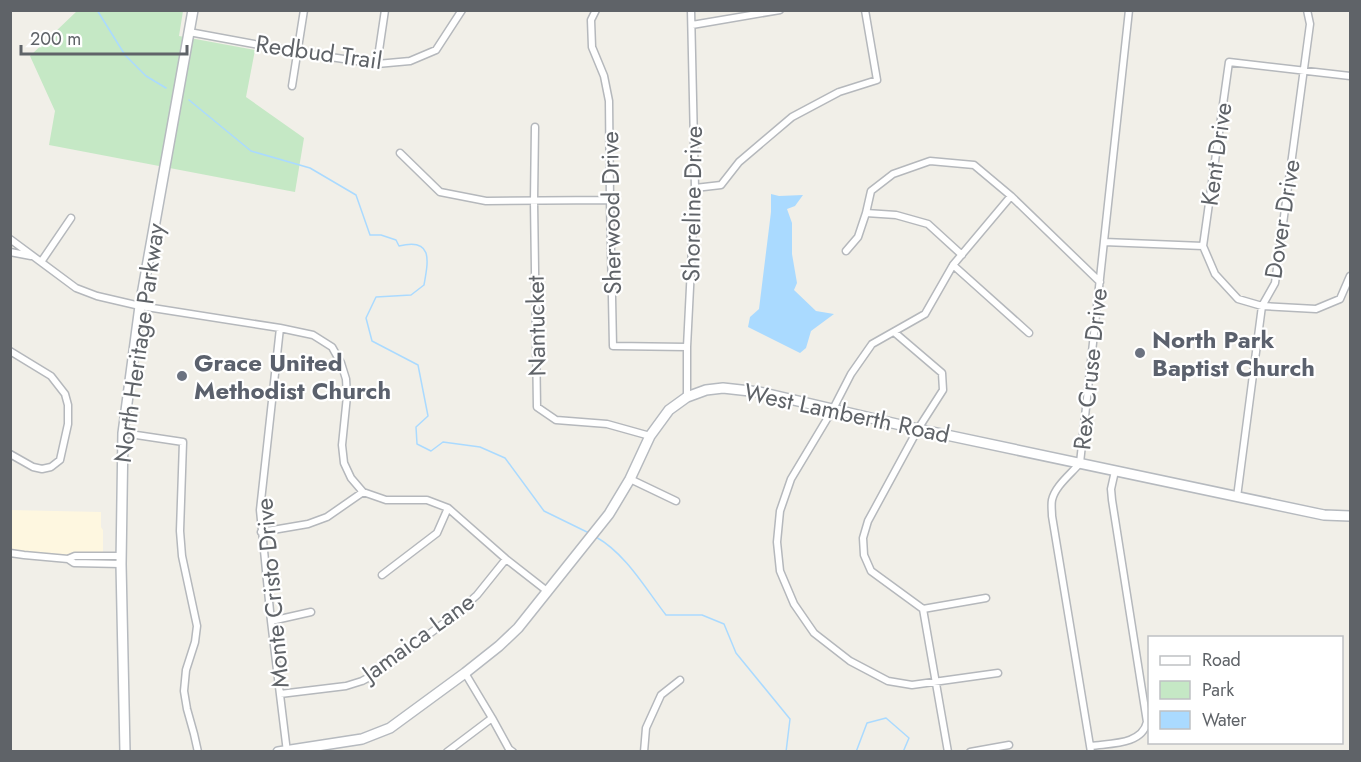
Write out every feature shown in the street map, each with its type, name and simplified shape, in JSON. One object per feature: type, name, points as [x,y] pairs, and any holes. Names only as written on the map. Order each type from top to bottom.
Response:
[{"type":"street","name":"North Heritage Parkway","points":[[125,752],[121,560],[123,433],[140,306],[193,10]]},
{"type":"street","points":[[292,86],[304,10]]},
{"type":"street","points":[[377,64],[385,10]]},
{"type":"street","name":"Redbud Trail","points":[[189,32],[377,64],[410,61],[436,50],[462,10]]},
{"type":"street","name":"Sherwood Drive","points":[[596,10],[591,20],[592,47],[604,76],[609,101],[614,346],[687,347]]},
{"type":"street","name":"Shoreline Drive","points":[[687,397],[687,347],[696,188],[691,10]]},
{"type":"street","points":[[692,25],[780,10]]},
{"type":"street","points":[[696,188],[721,185],[739,162],[792,117],[839,92],[877,80],[865,10]]},
{"type":"street","name":"Rex Cruse Drive","points":[[1091,749],[1052,516],[1052,502],[1054,495],[1080,463],[1129,10]]},
{"type":"street","name":"Dover Drive","points":[[1238,497],[1262,306],[1275,283],[1310,24],[1307,10]]},
{"type":"street","name":"Kent Drive","points":[[1203,246],[1229,62],[1304,71]]},
{"type":"street","points":[[1304,71],[1350,76]]},
{"type":"street","name":"Nantucket","points":[[535,127],[537,407],[556,420],[607,424],[650,436]]},
{"type":"street","points":[[400,153],[440,192],[486,201],[610,200]]},
{"type":"street","points":[[846,251],[858,237],[871,190],[893,174],[930,161],[974,165],[1011,196],[1100,282]]},
{"type":"street","points":[[998,673],[912,685],[888,681],[850,662],[814,633],[794,604],[780,571],[777,542],[780,511],[791,479],[833,409],[850,374],[872,344],[925,314],[953,265],[1011,196]]},
{"type":"street","points":[[866,213],[896,215],[928,224],[962,255]]},
{"type":"street","points":[[41,262],[71,218]]},
{"type":"street","points":[[10,239],[76,288],[97,297],[313,335],[332,347],[341,363],[346,379],[347,396],[342,445],[344,463],[351,478],[363,492],[386,500],[427,500],[448,507],[506,559],[547,591]]},
{"type":"street","points":[[1104,242],[1203,246],[1215,274],[1238,299],[1262,306],[1316,309],[1340,299],[1350,276]]},
{"type":"street","points":[[10,252],[33,256]]},
{"type":"street","points":[[953,265],[1029,333]]},
{"type":"street","name":"Monte Cristo Drive","points":[[280,328],[260,510],[284,751]]},
{"type":"street","points":[[894,332],[942,373],[943,390],[918,429],[868,521],[864,538],[864,555],[871,571],[923,609],[948,752]]},
{"type":"street","points":[[10,351],[51,376],[65,394],[68,405],[68,423],[60,460],[51,467],[42,469],[33,467],[10,454]]},
{"type":"street","name":"West Lamberth Road","points":[[284,751],[362,739],[390,728],[465,674],[499,646],[518,628],[609,514],[630,479],[650,436],[669,410],[687,397],[706,390],[723,387],[759,392],[918,429],[1238,497],[1324,515],[1350,516]]},
{"type":"street","points":[[123,433],[183,442],[180,539],[197,626],[195,642],[186,670],[184,691],[198,752]]},
{"type":"street","points":[[1091,749],[1134,739],[1142,734],[1147,722],[1112,500],[1111,489],[1115,471]]},
{"type":"street","points":[[630,479],[676,501]]},
{"type":"street","points":[[261,532],[308,524],[327,517],[363,492]]},
{"type":"street","points":[[382,575],[437,532],[448,507]]},
{"type":"street","points":[[10,553],[68,559],[75,556],[121,560]]},
{"type":"street","name":"Jamaica Lane","points":[[280,694],[346,686],[362,681],[456,614],[477,595],[506,559]]},
{"type":"street","points":[[923,609],[986,598]]},
{"type":"street","points":[[271,621],[311,612]]},
{"type":"street","points":[[465,674],[509,749],[513,752]]},
{"type":"street","points":[[644,752],[646,728],[661,695],[680,680]]},
{"type":"street","points":[[447,752],[492,718]]},
{"type":"street","points":[[970,752],[1009,745]]},
{"type":"shaded area","points":[[10,510],[101,512],[103,555],[32,555],[11,550]]},
{"type":"green space","points":[[77,11],[183,11],[179,36],[255,50],[246,97],[304,138],[295,192],[49,145],[55,111],[30,56]]},
{"type":"water","points":[[771,194],[803,195],[795,206],[787,209],[792,223],[792,254],[797,283],[794,290],[816,311],[834,314],[811,331],[806,348],[800,353],[748,327],[750,317],[759,309],[771,212]]},
{"type":"waterway","points":[[97,10],[125,55],[146,76],[166,88]]},
{"type":"waterway","points":[[189,100],[251,151],[310,168],[356,195],[370,235],[381,235],[396,240],[399,246],[410,244],[423,248],[427,260],[424,285],[411,295],[376,297],[366,318],[372,341],[418,365],[428,416],[416,427],[417,444],[431,451],[443,442],[480,447],[505,458],[544,511],[589,533]]},
{"type":"waterway","points":[[596,537],[626,562],[666,615],[702,615],[724,624],[736,653],[790,719],[786,752]]},
{"type":"waterway","points":[[856,752],[867,723],[886,718],[909,738],[903,752]]},
{"type":"place","name":"North Park Baptist Church","points":[[1140,353]]},
{"type":"place","name":"Grace United Methodist Church","points":[[182,376]]}]
